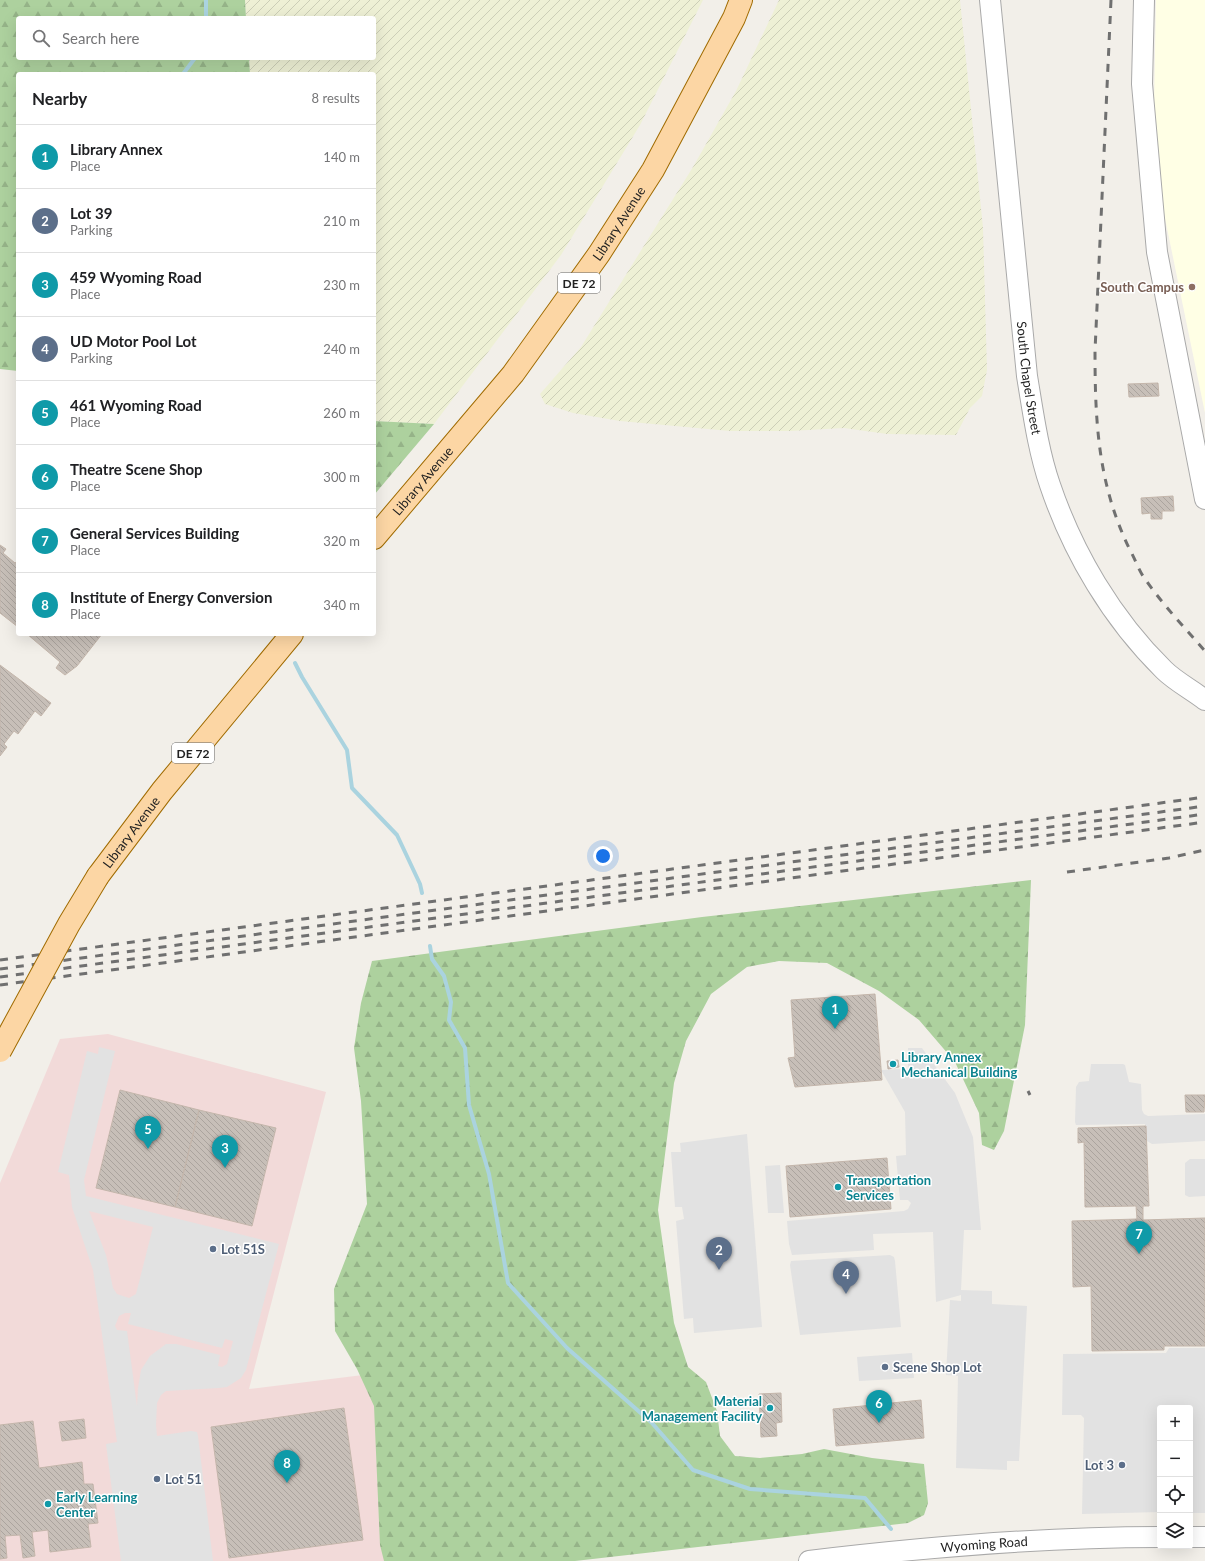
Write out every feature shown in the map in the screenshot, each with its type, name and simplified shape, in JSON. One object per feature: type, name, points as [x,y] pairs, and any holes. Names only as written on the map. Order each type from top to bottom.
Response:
[{"type":"main road","name":"Library Avenue","points":[[376,536],[512,374],[599,254],[653,170],[734,18],[742,0]]},
{"type":"main road","name":"Library Avenue","points":[[0,1051],[69,924],[98,876],[162,791],[290,636]]},
{"type":"street","name":"South Chapel Street","points":[[990,0],[1027,376],[1035,428],[1050,485],[1081,561],[1126,626],[1164,670],[1205,700]]},
{"type":"street","points":[[1144,0],[1142,84],[1157,252],[1205,499]]},
{"type":"street","name":"Wyoming Road","points":[[809,1561],[908,1550],[1022,1540],[1157,1537]]},
{"type":"street","points":[[1193,1537],[1205,1537]]},
{"type":"shaded area","points":[[245,0],[703,0],[640,125],[561,255],[434,424],[376,421],[376,72],[250,72],[249,60],[376,60],[376,16],[246,16]]},
{"type":"shaded area","points":[[779,0],[960,0],[983,228],[987,370],[982,396],[970,408],[956,435],[887,434],[844,428],[790,431],[730,431],[620,421],[573,413],[545,404],[540,394],[581,347],[693,167],[736,91]]},
{"type":"shaded area","name":"South Campus","points":[[1156,0],[1205,0],[1205,413],[1153,160]]},
{"type":"shaded area","points":[[108,1034],[326,1092],[249,1389],[371,1374],[390,1561],[0,1561],[0,1183],[60,1039]]},
{"type":"shaded area","points":[[99,1047],[115,1051],[84,1180],[86,1196],[279,1244],[246,1370],[241,1378],[227,1387],[166,1391],[161,1395],[157,1403],[157,1436],[191,1431],[197,1432],[213,1561],[121,1561],[106,1444],[117,1442],[93,1270],[72,1207],[69,1175],[58,1172],[87,1051],[98,1054]],"holes":[[[89,1211],[153,1227],[136,1294],[129,1298],[117,1294],[113,1288],[106,1255]],[[125,1313],[131,1313],[128,1324],[222,1348],[225,1339],[233,1341],[227,1364],[222,1367],[218,1366],[220,1355],[176,1344],[166,1344],[150,1356],[141,1370],[137,1406],[127,1331],[117,1330],[115,1326],[119,1316]]]},
{"type":"shaded area","points":[[908,1048],[922,1048],[955,1093],[973,1137],[981,1230],[964,1230],[961,1290],[992,1291],[992,1304],[1027,1306],[1019,1461],[1007,1461],[1007,1470],[956,1468],[958,1376],[946,1375],[950,1300],[961,1301],[961,1295],[936,1302],[933,1232],[873,1234],[874,1250],[792,1255],[789,1244],[787,1221],[904,1211],[908,1209],[911,1203],[908,1200],[900,1200],[896,1156],[906,1155],[905,1112],[881,1070],[908,1069]]},
{"type":"shaded area","points":[[1091,1064],[1125,1065],[1129,1082],[1141,1084],[1142,1110],[1144,1114],[1148,1116],[1205,1114],[1205,1141],[1152,1144],[1147,1141],[1145,1124],[1076,1125],[1076,1087],[1079,1082],[1089,1081]]},
{"type":"shaded area","points":[[747,1134],[762,1327],[694,1333],[693,1318],[684,1319],[676,1221],[684,1219],[682,1207],[675,1207],[671,1152],[681,1152],[680,1143]]},
{"type":"shaded area","points":[[1190,1159],[1205,1159],[1205,1196],[1189,1197],[1185,1195],[1185,1163]]},
{"type":"shaded area","points":[[780,1165],[784,1213],[768,1213],[765,1166]]},
{"type":"shaded area","points":[[890,1255],[894,1257],[895,1261],[901,1327],[800,1335],[790,1265],[791,1261]]},
{"type":"shaded area","name":"Lot 3","points":[[1169,1348],[1205,1348],[1205,1513],[1193,1513],[1193,1405],[1157,1405],[1157,1512],[1082,1514],[1084,1418],[1081,1415],[1062,1415],[1063,1354],[1166,1353]]},
{"type":"shaded area","name":"Scene Shop Lot","points":[[912,1353],[914,1378],[859,1381],[857,1357]]},
{"type":"green space","points":[[0,0],[245,0],[246,16],[16,16],[16,60],[249,60],[250,72],[16,72],[16,371],[0,369]]},
{"type":"green space","points":[[376,421],[434,424],[376,493]]},
{"type":"green space","points":[[1031,880],[1025,1025],[1004,1131],[994,1150],[982,1145],[979,1113],[955,1062],[919,1020],[879,991],[827,963],[779,961],[747,967],[711,994],[686,1041],[674,1083],[658,1210],[674,1323],[688,1367],[706,1382],[717,1411],[720,1436],[735,1456],[760,1458],[802,1454],[824,1449],[872,1458],[924,1464],[928,1503],[924,1515],[908,1523],[575,1561],[384,1561],[380,1545],[374,1406],[357,1369],[335,1331],[334,1289],[367,1204],[361,1101],[354,1048],[361,1003],[372,961],[702,917]]},
{"type":"building","points":[[1158,383],[1159,396],[1129,397],[1128,384]]},
{"type":"building","points":[[1173,496],[1174,511],[1162,511],[1162,519],[1151,519],[1151,513],[1142,514],[1141,498]]},
{"type":"building","points":[[0,545],[6,549],[3,553],[16,562],[16,625],[0,613]]},
{"type":"building","points":[[29,636],[100,636],[77,666],[65,675],[56,668],[60,662]]},
{"type":"building","points":[[0,665],[51,703],[41,716],[35,711],[18,734],[14,731],[4,744],[7,747],[0,756]]},
{"type":"building","points":[[875,994],[882,1080],[795,1087],[788,1058],[795,1057],[791,1000]]},
{"type":"building","name":"Library Annex Mechanical Building","points":[[898,1060],[899,1067],[888,1069],[887,1061]]},
{"type":"building","points":[[120,1090],[199,1110],[175,1207],[96,1188]]},
{"type":"building","points":[[1185,1095],[1205,1095],[1204,1112],[1186,1112]]},
{"type":"building","points":[[199,1110],[276,1128],[252,1226],[175,1207]]},
{"type":"building","points":[[1146,1126],[1149,1206],[1143,1206],[1143,1220],[1205,1218],[1205,1346],[1164,1346],[1164,1350],[1092,1351],[1091,1286],[1073,1287],[1072,1221],[1137,1219],[1136,1206],[1085,1207],[1084,1142],[1078,1143],[1078,1128]]},
{"type":"building","name":"Transportation Services","points":[[887,1158],[891,1209],[790,1217],[786,1166]]},
{"type":"building","name":"Material Management Facility","points":[[781,1393],[782,1422],[776,1423],[777,1436],[761,1437],[759,1394]]},
{"type":"building","points":[[921,1400],[924,1438],[836,1446],[833,1409]]},
{"type":"building","points":[[344,1408],[363,1540],[229,1558],[211,1427]]},
{"type":"building","points":[[84,1419],[86,1438],[62,1441],[59,1422]]},
{"type":"building","name":"Early Learning Center","points":[[33,1421],[39,1468],[82,1462],[84,1484],[93,1484],[98,1523],[88,1524],[91,1547],[50,1552],[48,1530],[32,1532],[35,1556],[23,1558],[20,1535],[5,1536],[7,1558],[0,1559],[0,1425]]},
{"type":"waterway","points":[[206,0],[206,16]]},
{"type":"waterway","points":[[184,72],[194,60]]},
{"type":"waterway","points":[[295,663],[347,750],[352,788],[397,835],[420,884],[422,893]]},
{"type":"waterway","points":[[430,946],[432,959],[444,976],[451,1002],[449,1020],[465,1048],[469,1105],[489,1174],[508,1283],[567,1348],[652,1423],[693,1470],[750,1489],[865,1498],[891,1529]]},
{"type":"railway","points":[[1111,0],[1095,351],[1096,404],[1101,454],[1111,503],[1141,573],[1152,589],[1205,651]]},
{"type":"railway","points":[[0,960],[1205,797]]},
{"type":"railway","points":[[0,969],[1205,806]]},
{"type":"railway","points":[[0,977],[1205,814]]},
{"type":"railway","points":[[0,985],[1205,822]]},
{"type":"railway","points":[[1067,872],[1169,858],[1205,850]]},
{"type":"railway","points":[[1028,1091],[1030,1095]]},
{"type":"place","name":"South Campus","points":[[1192,287]]},
{"type":"place","name":"Library Annex","points":[[835,1029]]},
{"type":"place","name":"Library Annex Mechanical Building","points":[[893,1064]]},
{"type":"place","name":"461 Wyoming Road","points":[[148,1149]]},
{"type":"place","name":"459 Wyoming Road","points":[[225,1168]]},
{"type":"place","name":"Transportation Services","points":[[838,1187]]},
{"type":"place","name":"Lot 51S","points":[[213,1249]]},
{"type":"place","name":"General Services Building","points":[[1139,1254]]},
{"type":"place","name":"Lot 39","points":[[719,1270]]},
{"type":"place","name":"UD Motor Pool Lot","points":[[846,1294]]},
{"type":"place","name":"Scene Shop Lot","points":[[885,1367]]},
{"type":"place","name":"Material Management Facility","points":[[770,1408]]},
{"type":"place","name":"Theatre Scene Shop","points":[[879,1423]]},
{"type":"place","name":"Lot 3","points":[[1122,1465]]},
{"type":"place","name":"Lot 51","points":[[157,1479]]},
{"type":"place","name":"Institute of Energy Conversion","points":[[287,1483]]},
{"type":"place","name":"Early Learning Center","points":[[48,1504]]}]
